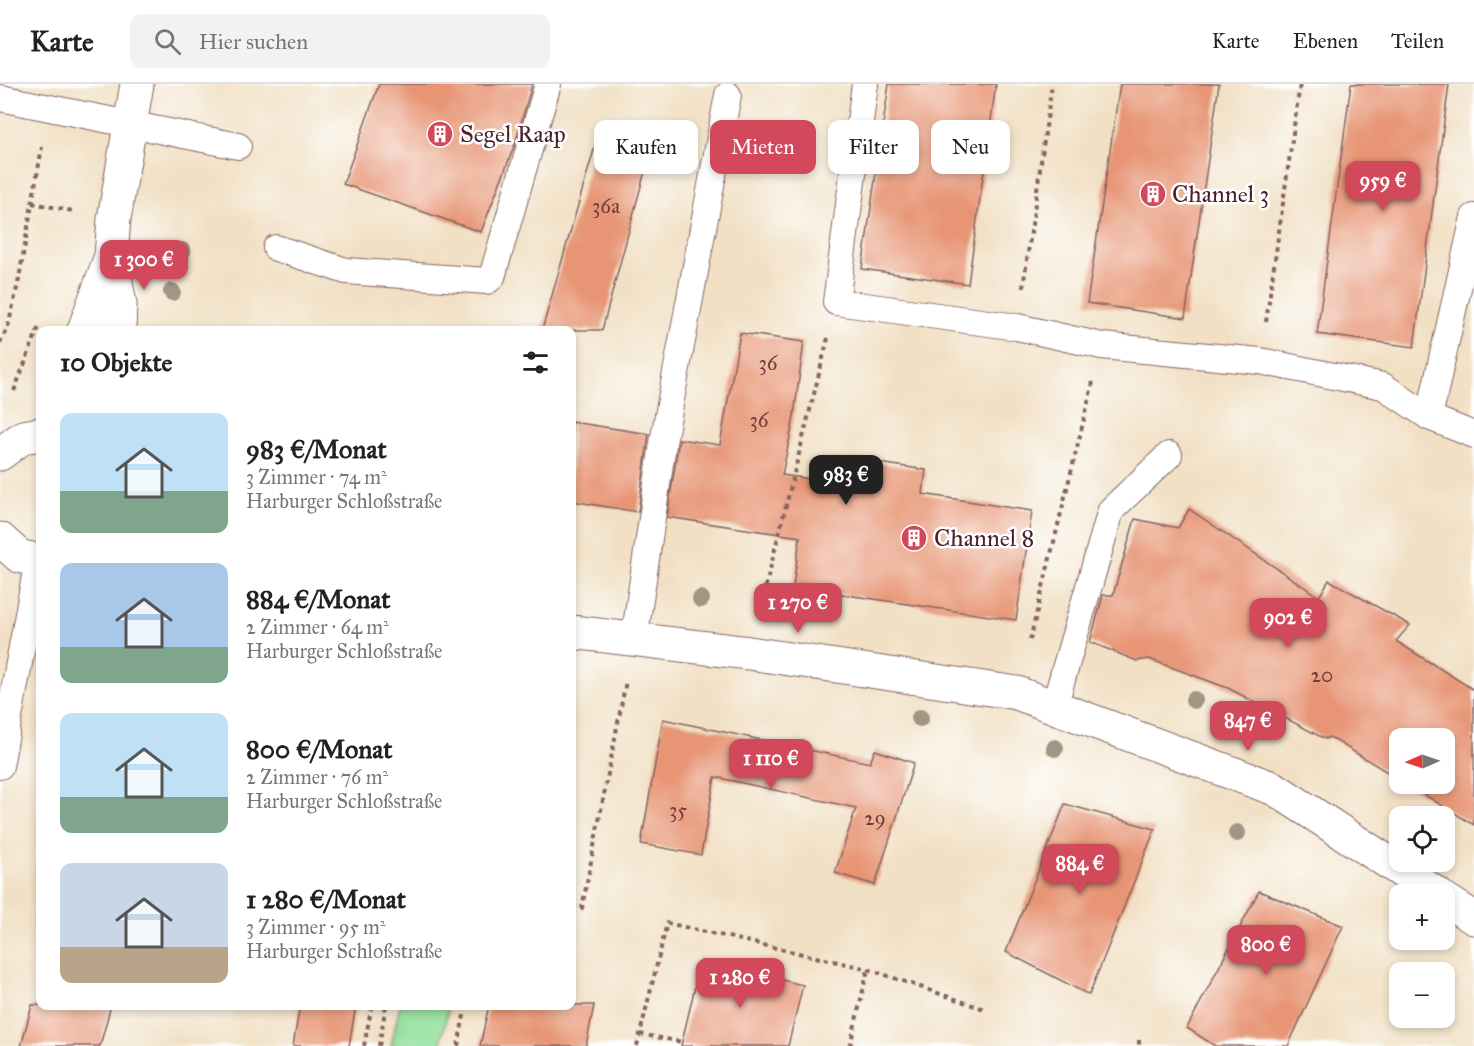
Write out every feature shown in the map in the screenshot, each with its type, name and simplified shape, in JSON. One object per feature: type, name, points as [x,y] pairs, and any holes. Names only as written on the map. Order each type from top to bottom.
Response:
[{"type":"street","points":[[119,326],[120,304],[111,256],[114,219],[137,84]]},
{"type":"street","points":[[85,326],[111,256]]},
{"type":"street","points":[[0,454],[23,437],[36,435]]},
{"type":"street","points":[[3,545],[20,556],[36,560]]},
{"type":"street","points":[[576,633],[749,653],[1017,693],[1275,789],[1422,884]]},
{"type":"street","points":[[1455,905],[1473,916]]},
{"type":"lane","points":[[276,248],[345,270],[487,280],[492,277],[548,84]]},
{"type":"lane","points":[[865,84],[836,302],[1017,327],[1102,346],[1260,361],[1383,386],[1429,417],[1474,435]]},
{"type":"lane","points":[[634,640],[664,437],[728,95]]},
{"type":"lane","points":[[0,98],[238,146]]},
{"type":"lane","points":[[1429,417],[1474,218]]},
{"type":"lane","points":[[1054,707],[1111,510],[1169,455]]},
{"type":"lane","points":[[0,766],[36,577]]},
{"type":"path","points":[[1017,327],[1052,84]]},
{"type":"path","points":[[1266,324],[1300,84]]},
{"type":"path","points":[[0,344],[11,316],[48,109]]},
{"type":"path","points":[[71,222],[75,199]]},
{"type":"path","points":[[32,203],[81,212]]},
{"type":"path","points":[[749,653],[836,302]]},
{"type":"path","points":[[39,326],[42,318]]},
{"type":"path","points":[[14,391],[36,334]]},
{"type":"path","points":[[1032,630],[1102,346]]},
{"type":"path","points":[[576,907],[582,908],[634,640]]},
{"type":"path","points":[[637,1046],[667,923],[868,969],[984,1009]]},
{"type":"path","points":[[850,1046],[868,969]]},
{"type":"path","points":[[364,1046],[371,1010]]},
{"type":"path","points":[[379,1046],[385,1010]]},
{"type":"path","points":[[458,1046],[465,1010]]},
{"type":"path","points":[[640,1034],[682,1042]]},
{"type":"path","points":[[1139,1040],[1139,1046]]},
{"type":"green space","points":[[399,1010],[448,1010],[440,1046],[391,1046]]},
{"type":"building","name":"Segel Raap","points":[[379,84],[532,84],[515,144],[481,232],[343,184]]},
{"type":"building","points":[[889,84],[996,84],[991,120],[931,120],[931,174],[983,174],[968,284],[862,269],[876,174],[919,174],[919,120],[884,120]]},
{"type":"building","name":"Channel 3","points":[[1120,84],[1219,84],[1185,318],[1087,303]]},
{"type":"building","points":[[1351,84],[1449,84],[1414,347],[1317,334]]},
{"type":"building","points":[[594,150],[594,174],[644,174],[602,330],[576,330],[576,326],[543,326]]},
{"type":"building","points":[[740,333],[804,342],[793,422],[782,475],[862,486],[866,461],[926,470],[923,494],[1032,511],[1016,620],[793,587],[800,537],[667,517],[679,439],[720,445]]},
{"type":"building","points":[[576,423],[649,434],[638,512],[576,502]]},
{"type":"building","points":[[1189,509],[1319,597],[1329,580],[1410,625],[1396,641],[1474,690],[1474,825],[1455,813],[1455,806],[1443,806],[1423,794],[1455,794],[1455,728],[1389,728],[1389,773],[1330,737],[1325,739],[1228,688],[1149,659],[1137,661],[1090,642],[1103,595],[1113,595],[1135,519],[1178,528]]},
{"type":"building","points":[[663,719],[870,763],[875,750],[914,763],[875,885],[835,873],[856,808],[715,777],[701,855],[641,844]]},
{"type":"building","points":[[1065,804],[1155,829],[1089,995],[1006,952]]},
{"type":"building","points":[[1259,891],[1343,926],[1288,1046],[1215,1046],[1187,1028]]},
{"type":"building","points":[[701,961],[803,985],[788,1046],[681,1046]]},
{"type":"building","points":[[32,1005],[36,1005],[36,1010],[110,1010],[100,1046],[21,1046]]},
{"type":"building","points":[[576,1005],[594,1005],[586,1046],[480,1046],[488,1010],[576,1010]]},
{"type":"building","points":[[299,1010],[355,1010],[349,1046],[293,1046]]},
{"type":"place","name":"Segel Raap","points":[[440,134]]},
{"type":"place","name":"Channel 3","points":[[1153,194]]},
{"type":"place","name":"Channel 8","points":[[914,538]]}]
